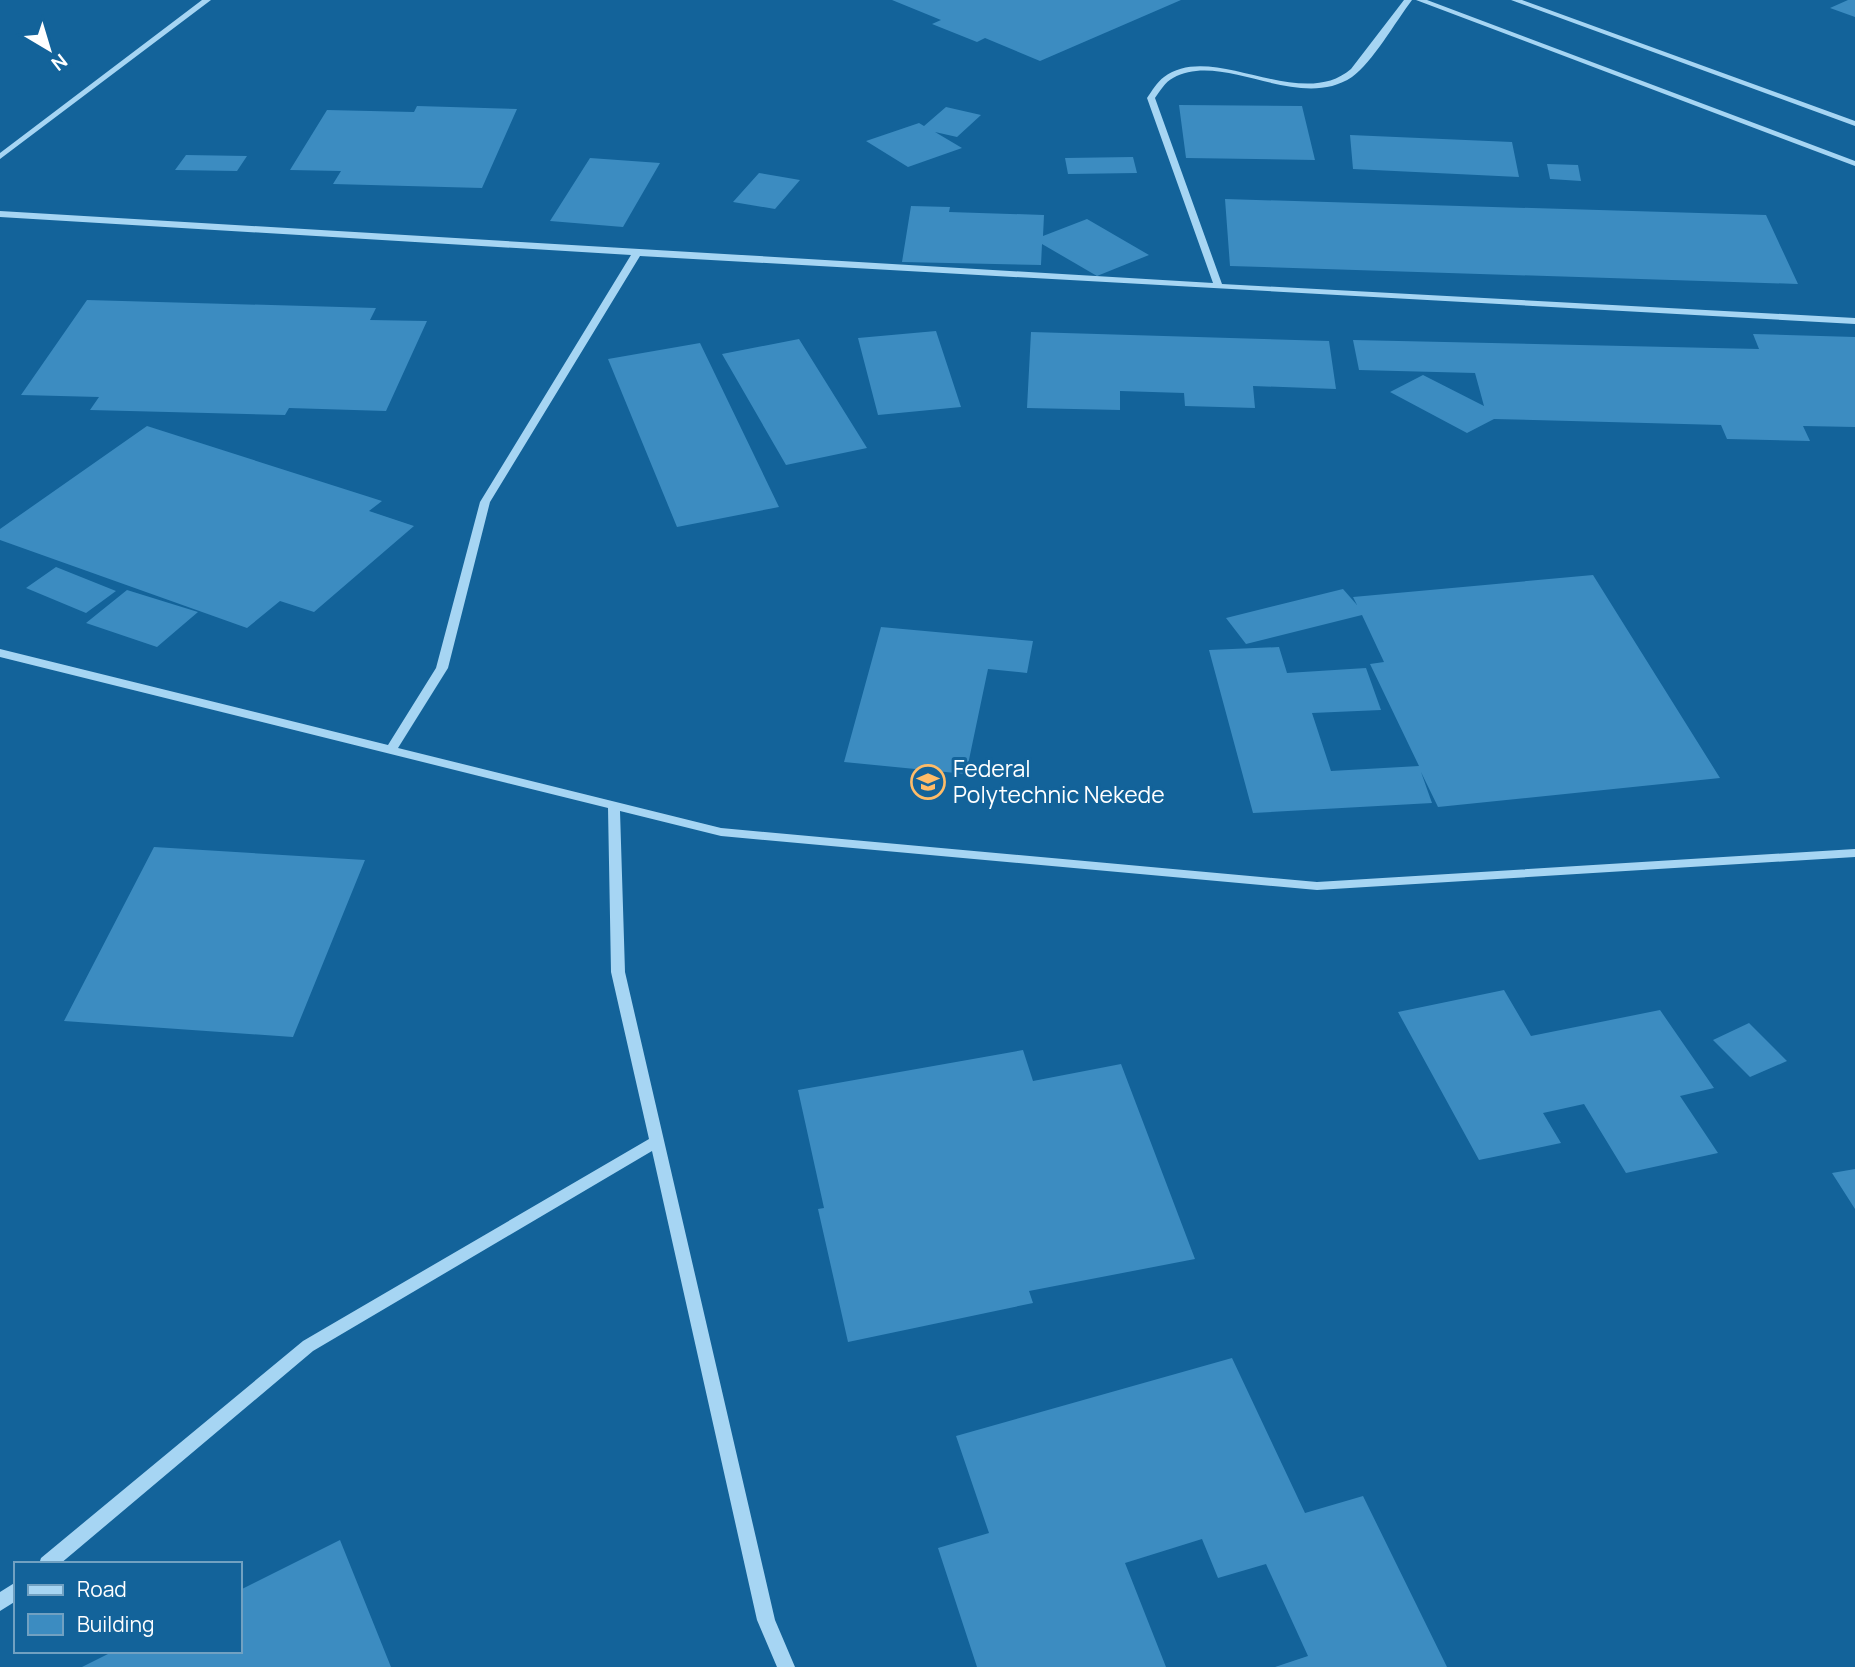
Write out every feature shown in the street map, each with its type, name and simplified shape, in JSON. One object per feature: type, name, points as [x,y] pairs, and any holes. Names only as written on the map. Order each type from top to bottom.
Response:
[{"type":"street","points":[[0,157],[207,0]]},
{"type":"street","points":[[1218,285],[1151,97],[1169,77],[1185,71],[1225,72],[1293,86],[1339,80],[1349,76],[1408,0]]},
{"type":"street","points":[[1420,0],[1855,164]]},
{"type":"street","points":[[1515,0],[1855,124]]},
{"type":"street","points":[[0,214],[637,253],[1855,321]]},
{"type":"street","points":[[390,751],[442,668],[485,502],[637,253]]},
{"type":"street","points":[[0,653],[721,832],[1317,886],[1855,853]]},
{"type":"street","points":[[614,807],[618,972],[766,1620],[786,1667]]},
{"type":"street","points":[[49,1562],[308,1346],[657,1141]]},
{"type":"street","points":[[0,1603],[14,1592]]},
{"type":"building","points":[[892,0],[1181,0],[1040,61],[985,38],[977,42],[932,24],[941,20]]},
{"type":"building","points":[[1848,0],[1855,0],[1855,17],[1830,8]]},
{"type":"building","points":[[1179,105],[1302,106],[1315,160],[1186,158]]},
{"type":"building","points":[[417,106],[517,109],[482,188],[333,184],[341,171],[290,170],[327,110],[414,112]]},
{"type":"building","points":[[946,107],[981,115],[957,137],[935,132],[962,148],[908,167],[866,141],[919,123],[924,126]]},
{"type":"building","points":[[1350,135],[1512,142],[1519,177],[1353,169]]},
{"type":"building","points":[[186,155],[247,156],[237,171],[175,170]]},
{"type":"building","points":[[1133,157],[1137,173],[1068,174],[1065,158]]},
{"type":"building","points":[[590,158],[660,163],[623,227],[550,221]]},
{"type":"building","points":[[1547,164],[1578,165],[1581,181],[1550,179]]},
{"type":"building","points":[[759,173],[800,180],[775,209],[733,202]]},
{"type":"building","points":[[1225,199],[1766,215],[1798,284],[1230,266]]},
{"type":"building","points":[[911,206],[950,207],[949,212],[1044,215],[1043,236],[1087,219],[1149,255],[1097,276],[1042,244],[1041,265],[902,262]]},
{"type":"building","points":[[87,300],[376,308],[370,320],[427,321],[386,411],[289,408],[285,415],[90,410],[99,397],[21,395]]},
{"type":"building","points":[[936,331],[961,407],[878,415],[858,338]]},
{"type":"building","points":[[1031,332],[1329,341],[1336,389],[1253,386],[1255,408],[1185,406],[1184,393],[1120,391],[1120,410],[1027,408]]},
{"type":"building","points":[[1753,334],[1855,337],[1855,427],[1803,426],[1810,441],[1727,439],[1721,425],[1494,419],[1467,433],[1390,392],[1423,375],[1484,406],[1475,373],[1359,370],[1353,340],[1759,349]]},
{"type":"building","points":[[799,339],[867,448],[786,465],[722,354]]},
{"type":"building","points":[[700,343],[779,507],[677,527],[608,359]]},
{"type":"building","points":[[147,426],[382,501],[369,511],[414,526],[314,612],[280,601],[247,628],[0,540],[0,529]]},
{"type":"building","points":[[56,567],[116,591],[86,613],[26,588]]},
{"type":"building","points":[[1593,575],[1720,778],[1438,807],[1421,772],[1432,803],[1253,813],[1209,650],[1279,647],[1287,673],[1366,668],[1381,710],[1312,713],[1331,771],[1419,766],[1370,664],[1384,662],[1362,615],[1246,644],[1226,618],[1343,589],[1357,605],[1353,597]]},
{"type":"building","points":[[127,590],[198,612],[157,647],[86,623]]},
{"type":"building","points":[[881,627],[1033,641],[1027,673],[988,669],[966,774],[844,762]]},
{"type":"building","points":[[154,847],[365,860],[293,1037],[64,1021]]},
{"type":"building","points":[[1504,990],[1531,1036],[1660,1010],[1714,1088],[1680,1096],[1718,1153],[1626,1173],[1584,1104],[1543,1113],[1561,1143],[1479,1160],[1398,1012]]},
{"type":"building","points":[[1749,1023],[1787,1061],[1750,1077],[1713,1040]]},
{"type":"building","points":[[1023,1050],[1033,1081],[1121,1064],[1195,1259],[1029,1291],[1033,1303],[848,1342],[818,1209],[824,1208],[798,1090]]},
{"type":"building","points":[[1855,1169],[1855,1209],[1832,1173]]},
{"type":"building","points":[[1232,1358],[1305,1513],[1363,1496],[1447,1667],[1275,1667],[1308,1656],[1266,1564],[1218,1578],[1202,1539],[1125,1563],[1166,1667],[977,1667],[938,1548],[989,1533],[956,1436]]},
{"type":"building","points":[[340,1540],[391,1667],[82,1667],[110,1653],[242,1653],[242,1589]]},
{"type":"place","name":"Federal Polytechnic Nekede","points":[[928,782]]}]
